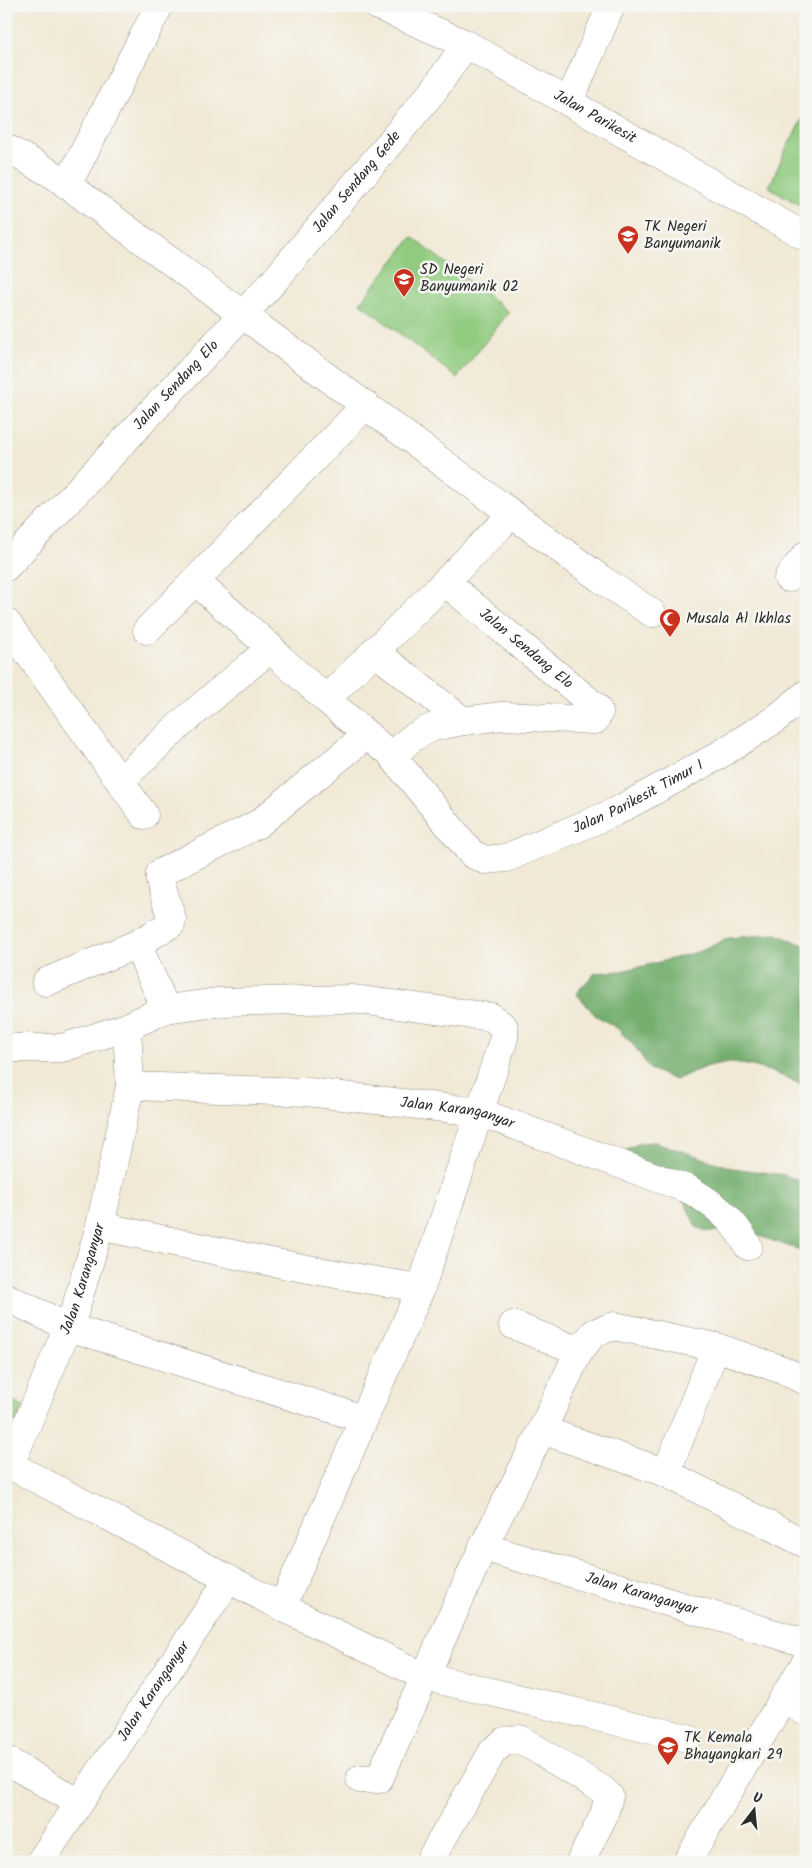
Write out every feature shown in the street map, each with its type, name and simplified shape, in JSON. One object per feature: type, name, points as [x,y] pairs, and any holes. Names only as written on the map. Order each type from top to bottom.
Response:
[{"type":"street","points":[[67,185],[159,6]]},
{"type":"street","points":[[569,102],[611,6]]},
{"type":"street","name":"Jalan Parikesit","points":[[390,9],[466,44],[806,237]]},
{"type":"street","name":"Jalan Sendang Gede","points":[[243,316],[428,97],[466,44]]},
{"type":"street","points":[[6,148],[54,175],[512,514],[601,579],[652,613]]},
{"type":"street","name":"Jalan Sendang Elo","points":[[6,567],[243,316]]},
{"type":"street","points":[[147,630],[366,405]]},
{"type":"street","points":[[195,581],[326,699],[512,514]]},
{"type":"street","points":[[788,578],[806,555]]},
{"type":"street","name":"Jalan Sendang Elo","points":[[445,582],[599,712],[596,720],[502,716],[463,721]]},
{"type":"street","points":[[6,622],[144,815]]},
{"type":"street","points":[[120,781],[184,721],[271,648]]},
{"type":"street","points":[[374,651],[463,721]]},
{"type":"street","name":"Jalan Parikesit Timur I","points":[[326,699],[392,756],[472,854],[485,860],[506,858],[615,812],[716,757],[774,720],[806,694]]},
{"type":"street","points":[[392,756],[412,738],[433,727],[463,721]]},
{"type":"street","points":[[46,982],[137,944],[171,924],[172,919],[160,881],[160,873],[258,824],[367,735]]},
{"type":"street","points":[[137,944],[166,1009]]},
{"type":"street","points":[[6,1048],[62,1048],[127,1027],[166,1009],[217,1002],[352,999],[491,1017],[504,1027],[504,1038],[421,1288],[282,1607]]},
{"type":"street","name":"Jalan Karanganyar","points":[[127,1027],[130,1086],[100,1226],[75,1310],[8,1464],[282,1607],[424,1676],[688,1738]]},
{"type":"street","name":"Jalan Karanganyar","points":[[130,1086],[308,1092],[479,1112],[690,1190],[718,1208],[728,1217],[748,1246]]},
{"type":"street","points":[[100,1226],[257,1260],[421,1288]]},
{"type":"street","points":[[6,1297],[68,1327],[364,1419]]},
{"type":"street","points":[[513,1325],[579,1351]]},
{"type":"street","points":[[360,1779],[378,1779],[483,1547],[542,1430],[579,1351],[594,1333],[614,1326],[716,1347],[780,1369],[806,1381]]},
{"type":"street","points":[[666,1473],[716,1347]]},
{"type":"street","points":[[542,1430],[666,1473],[806,1544]]},
{"type":"street","name":"Jalan Karanganyar","points":[[483,1547],[803,1652],[794,1706],[687,1862]]},
{"type":"street","name":"Jalan Karanganyar","points":[[40,1862],[229,1579]]},
{"type":"street","points":[[429,1862],[493,1751],[505,1741],[520,1739],[603,1790],[608,1796],[604,1815],[580,1862]]},
{"type":"street","points":[[6,1760],[79,1803]]},
{"type":"green space","points":[[806,112],[806,209],[769,187],[786,149]]},
{"type":"green space","points":[[412,237],[509,312],[457,378],[360,303]]},
{"type":"green space","points":[[776,934],[806,946],[806,1087],[768,1070],[736,1063],[721,1063],[675,1080],[650,1069],[635,1047],[617,1028],[595,1015],[576,993],[595,973],[621,971],[648,965],[701,951],[729,938]]},
{"type":"green space","points":[[655,1142],[732,1168],[785,1175],[806,1183],[806,1252],[747,1232],[707,1231],[696,1227],[684,1201],[623,1163],[627,1149],[640,1143]]},
{"type":"green space","points":[[6,1398],[24,1407],[6,1439]]},
{"type":"place","name":"TK Negeri Banyumanik","points":[[628,255]]},
{"type":"place","name":"SD Negeri Banyumanik 02","points":[[404,298]]},
{"type":"place","name":"Musala Al Ikhlas","points":[[670,638]]},
{"type":"place","name":"TK Kemala Bhayangkari 29","points":[[668,1766]]}]
